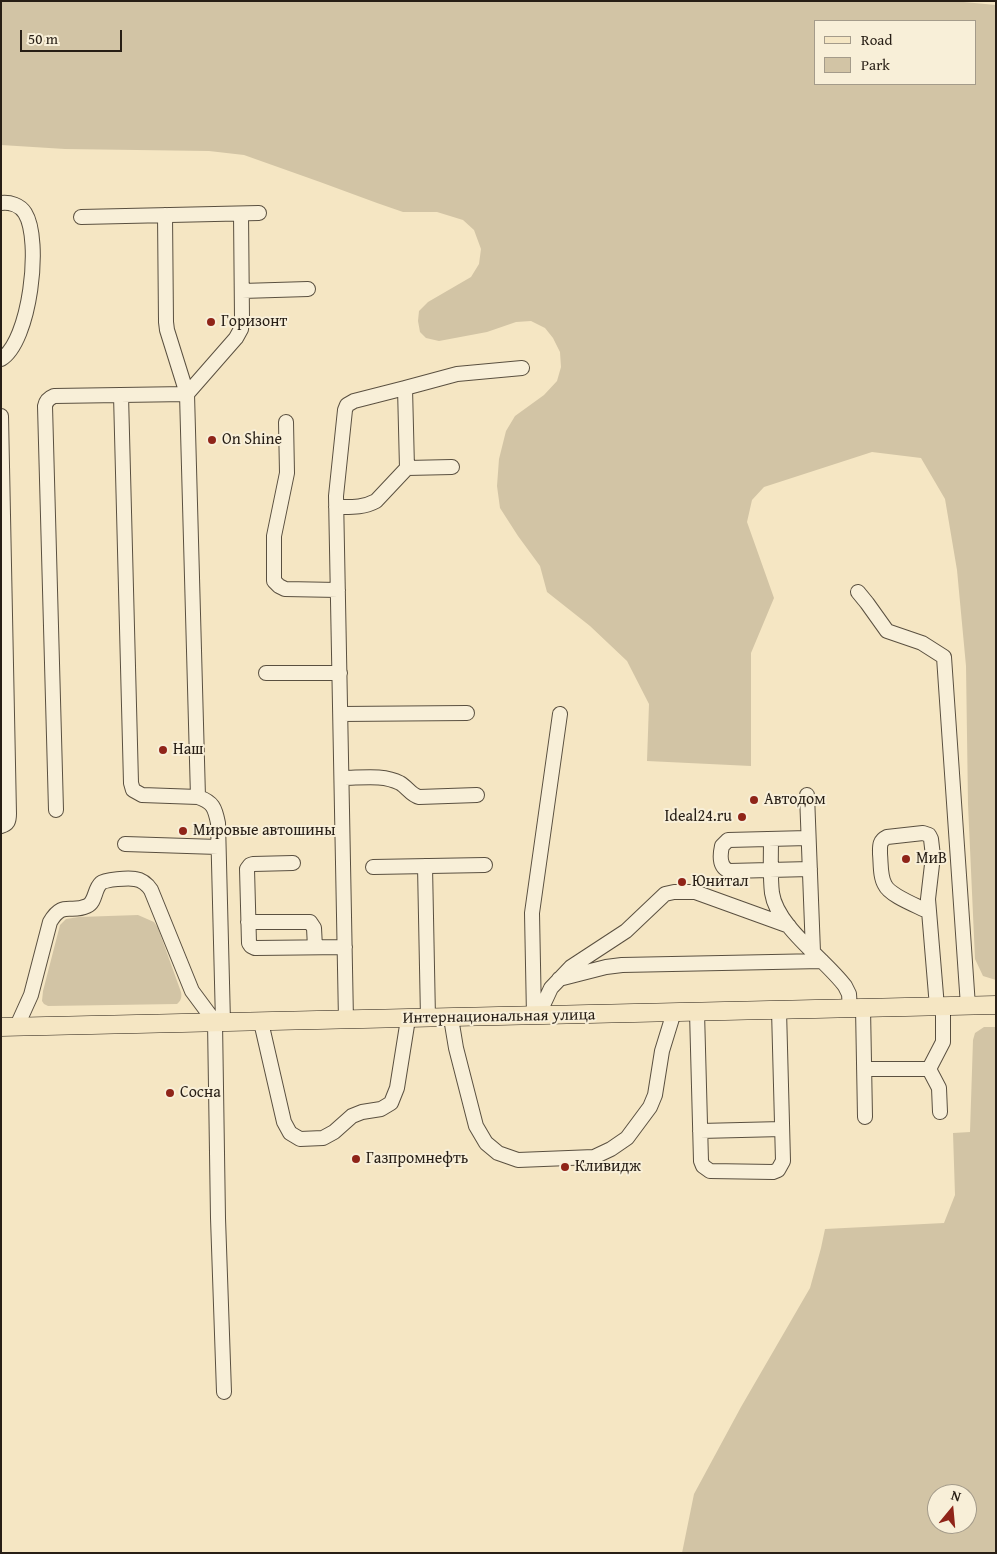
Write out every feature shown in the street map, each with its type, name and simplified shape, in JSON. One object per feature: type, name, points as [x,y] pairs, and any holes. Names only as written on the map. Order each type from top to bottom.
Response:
[{"type":"main road","name":"Интернациональная улица","points":[[9,1027],[996,1005]]},
{"type":"lane","points":[[1,203],[16,205],[24,211],[31,231],[33,251],[28,308],[13,347],[1,359]]},
{"type":"lane","points":[[81,217],[259,213]]},
{"type":"lane","points":[[56,810],[46,402],[54,396],[187,394],[236,338],[241,329],[241,214]]},
{"type":"lane","points":[[165,215],[166,322],[187,394],[198,797]]},
{"type":"lane","points":[[242,290],[308,289]]},
{"type":"lane","points":[[346,1020],[336,507],[345,410],[347,405],[354,401],[457,374],[522,368]]},
{"type":"lane","points":[[336,507],[362,506],[376,501],[407,468],[405,388]]},
{"type":"lane","points":[[121,395],[130,784],[133,790],[142,796],[198,797],[208,800],[216,813],[218,847],[219,1022],[218,1218],[224,1392]]},
{"type":"lane","points":[[1,416],[9,814],[9,820],[6,825],[1,826]]},
{"type":"lane","points":[[286,422],[287,474],[274,536],[274,581],[285,589],[338,590]]},
{"type":"lane","points":[[407,468],[452,467]]},
{"type":"lane","points":[[858,592],[887,631],[922,643],[944,657],[968,1006]]},
{"type":"lane","points":[[266,673],[340,673]]},
{"type":"lane","points":[[341,714],[468,713]]},
{"type":"lane","points":[[536,1016],[532,913],[560,714]]},
{"type":"lane","points":[[342,778],[387,778],[402,784],[412,794],[419,797],[477,795]]},
{"type":"lane","points":[[807,795],[808,838],[817,956]]},
{"type":"lane","points":[[929,912],[891,893],[885,887],[882,880],[880,845],[882,839],[886,837],[923,834],[929,835],[931,839],[933,856],[928,890],[929,912],[943,1042],[929,1069]]},
{"type":"lane","points":[[808,838],[728,840],[722,846],[721,863],[729,871],[810,869]]},
{"type":"lane","points":[[770,840],[772,894],[775,903],[788,926],[845,986],[856,1008],[864,1069],[865,1117]]},
{"type":"lane","points":[[125,844],[218,847]]},
{"type":"lane","points":[[293,863],[250,865],[247,874],[249,943],[255,948],[344,947]]},
{"type":"lane","points":[[425,866],[428,1018]]},
{"type":"lane","points":[[374,867],[485,866]]},
{"type":"lane","points":[[9,1027],[31,995],[50,922],[55,914],[62,909],[90,905],[99,884],[104,880],[135,878],[147,885],[151,890],[192,991],[219,1022]]},
{"type":"lane","points":[[536,1016],[551,988],[571,967],[626,931],[665,894],[695,892],[788,926]]},
{"type":"lane","points":[[248,922],[310,922],[314,928],[315,947]]},
{"type":"lane","points":[[558,980],[606,967],[622,965],[817,956]]},
{"type":"lane","points":[[697,1012],[701,1161],[705,1169],[710,1171],[773,1172],[778,1170],[783,1161],[779,1010]]},
{"type":"lane","points":[[451,1018],[456,1048],[476,1126],[486,1143],[498,1153],[518,1160],[594,1157],[611,1149],[626,1138],[650,1107],[662,1051],[674,1012]]},
{"type":"lane","points":[[261,1022],[284,1122],[290,1133],[300,1139],[323,1138],[334,1132],[352,1116],[362,1112],[381,1109],[391,1103],[397,1088],[408,1019]]},
{"type":"lane","points":[[864,1069],[929,1069]]},
{"type":"lane","points":[[929,1069],[939,1088],[940,1112]]},
{"type":"lane","points":[[700,1131],[782,1129]]},
{"type":"green space","points":[[1,1],[953,1],[996,5],[996,980],[983,976],[975,959],[968,804],[966,666],[957,570],[945,499],[921,458],[872,452],[764,487],[752,500],[747,522],[774,598],[751,653],[751,766],[647,761],[649,704],[627,661],[590,626],[547,592],[540,566],[500,508],[497,486],[499,459],[506,431],[515,416],[544,395],[557,381],[561,367],[560,352],[553,338],[545,328],[531,321],[516,322],[487,332],[439,341],[426,338],[420,332],[419,311],[428,302],[471,277],[479,264],[481,249],[474,230],[463,220],[437,212],[403,212],[244,155],[209,151],[65,149],[1,145]]},
{"type":"green space","points":[[138,915],[154,922],[158,928],[181,992],[181,999],[177,1004],[48,1006],[44,1004],[42,1001],[43,991],[60,925],[66,919]]},
{"type":"green space","points":[[984,1027],[996,1027],[996,1553],[682,1553],[694,1494],[741,1407],[810,1288],[825,1229],[944,1223],[955,1195],[953,1133],[970,1132],[973,1040],[975,1033]]},
{"type":"place","name":"Горизонт","points":[[211,322]]},
{"type":"place","name":"On Shine","points":[[212,440]]},
{"type":"place","name":"Наш","points":[[163,750]]},
{"type":"place","name":"Автодом","points":[[754,800]]},
{"type":"place","name":"Ideal24.ru","points":[[742,817]]},
{"type":"place","name":"Мировые автошины","points":[[183,831]]},
{"type":"place","name":"МиВ","points":[[906,859]]},
{"type":"place","name":"Юнитал","points":[[682,882]]},
{"type":"place","name":"Сосна","points":[[170,1093]]},
{"type":"place","name":"Газпромнефть","points":[[356,1159]]},
{"type":"place","name":"Кливидж","points":[[565,1167]]}]
